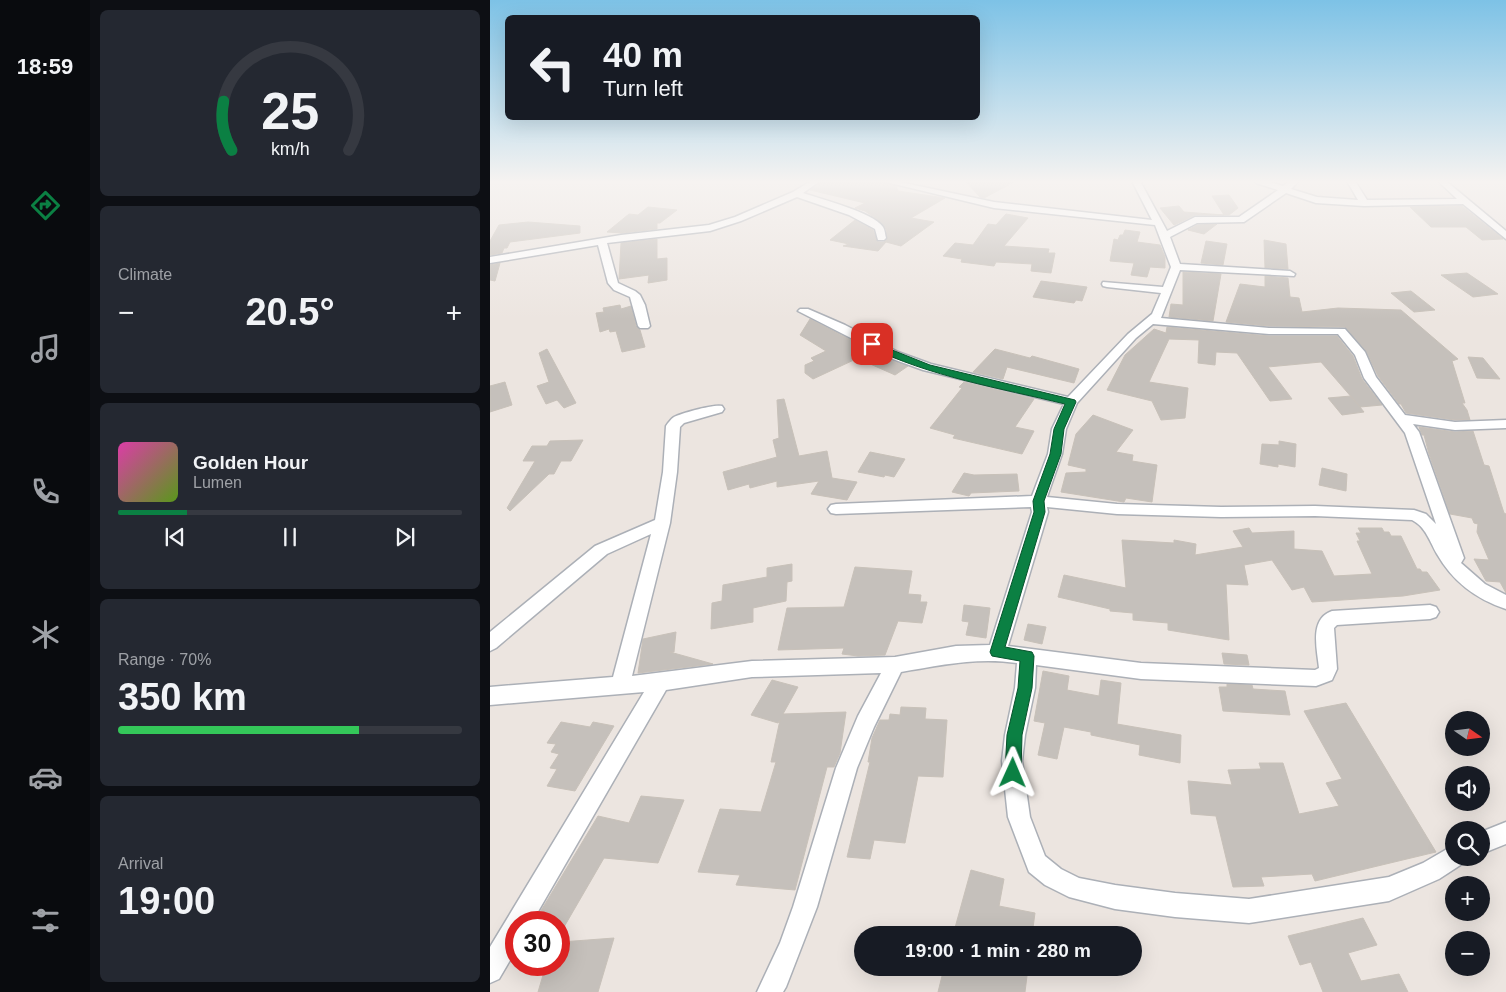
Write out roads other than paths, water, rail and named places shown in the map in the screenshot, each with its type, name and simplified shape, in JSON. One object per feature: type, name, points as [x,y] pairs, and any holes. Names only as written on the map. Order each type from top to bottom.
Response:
[{"type":"street","points":[[490,260],[602,241],[712,227]]},
{"type":"street","points":[[878,227],[880,238]]},
{"type":"street","points":[[997,652],[1040,512],[1038,501],[1055,454],[1059,429],[1071,402],[1132,336],[1152,321],[1160,308],[1176,267],[1160,227]]},
{"type":"street","points":[[1165,236],[1181,227]]},
{"type":"street","points":[[1496,227],[1506,236]]},
{"type":"street","points":[[602,241],[613,282],[618,288],[631,293],[636,298],[644,326]]},
{"type":"street","points":[[1176,267],[1290,274]]},
{"type":"street","points":[[1107,284],[1166,290]]},
{"type":"street","points":[[804,311],[841,327],[894,355],[927,367],[1071,402]]},
{"type":"street","points":[[1152,321],[1269,331],[1341,331],[1346,334],[1361,355],[1370,378],[1412,432],[1462,574]]},
{"type":"street","points":[[620,686],[662,523],[670,472],[673,426],[679,420],[717,409]]},
{"type":"street","points":[[1401,418],[1456,426],[1506,424]]},
{"type":"street","points":[[836,509],[990,501],[1038,501],[1117,509],[1221,512],[1315,511],[1414,515],[1429,523],[1446,554],[1462,574],[1483,593],[1506,602]]},
{"type":"street","points":[[490,643],[601,550],[662,523]]},
{"type":"street","points":[[490,696],[660,682],[752,669],[895,665],[956,654],[997,652],[1141,671],[1316,678],[1324,674],[1328,669],[1325,626],[1332,618],[1430,612]]},
{"type":"street","points":[[1027,656],[1025,688],[1015,735],[1012,761],[1019,817],[1037,864],[1053,877],[1077,889],[1114,897],[1175,905],[1249,911],[1389,889],[1445,861]]},
{"type":"street","points":[[770,992],[784,964],[813,880],[831,815],[855,746],[895,665]]},
{"type":"street","points":[[525,911],[660,682]]},
{"type":"street","points":[[1490,839],[1506,833]]},
{"type":"street","points":[[490,970],[505,946]]}]
